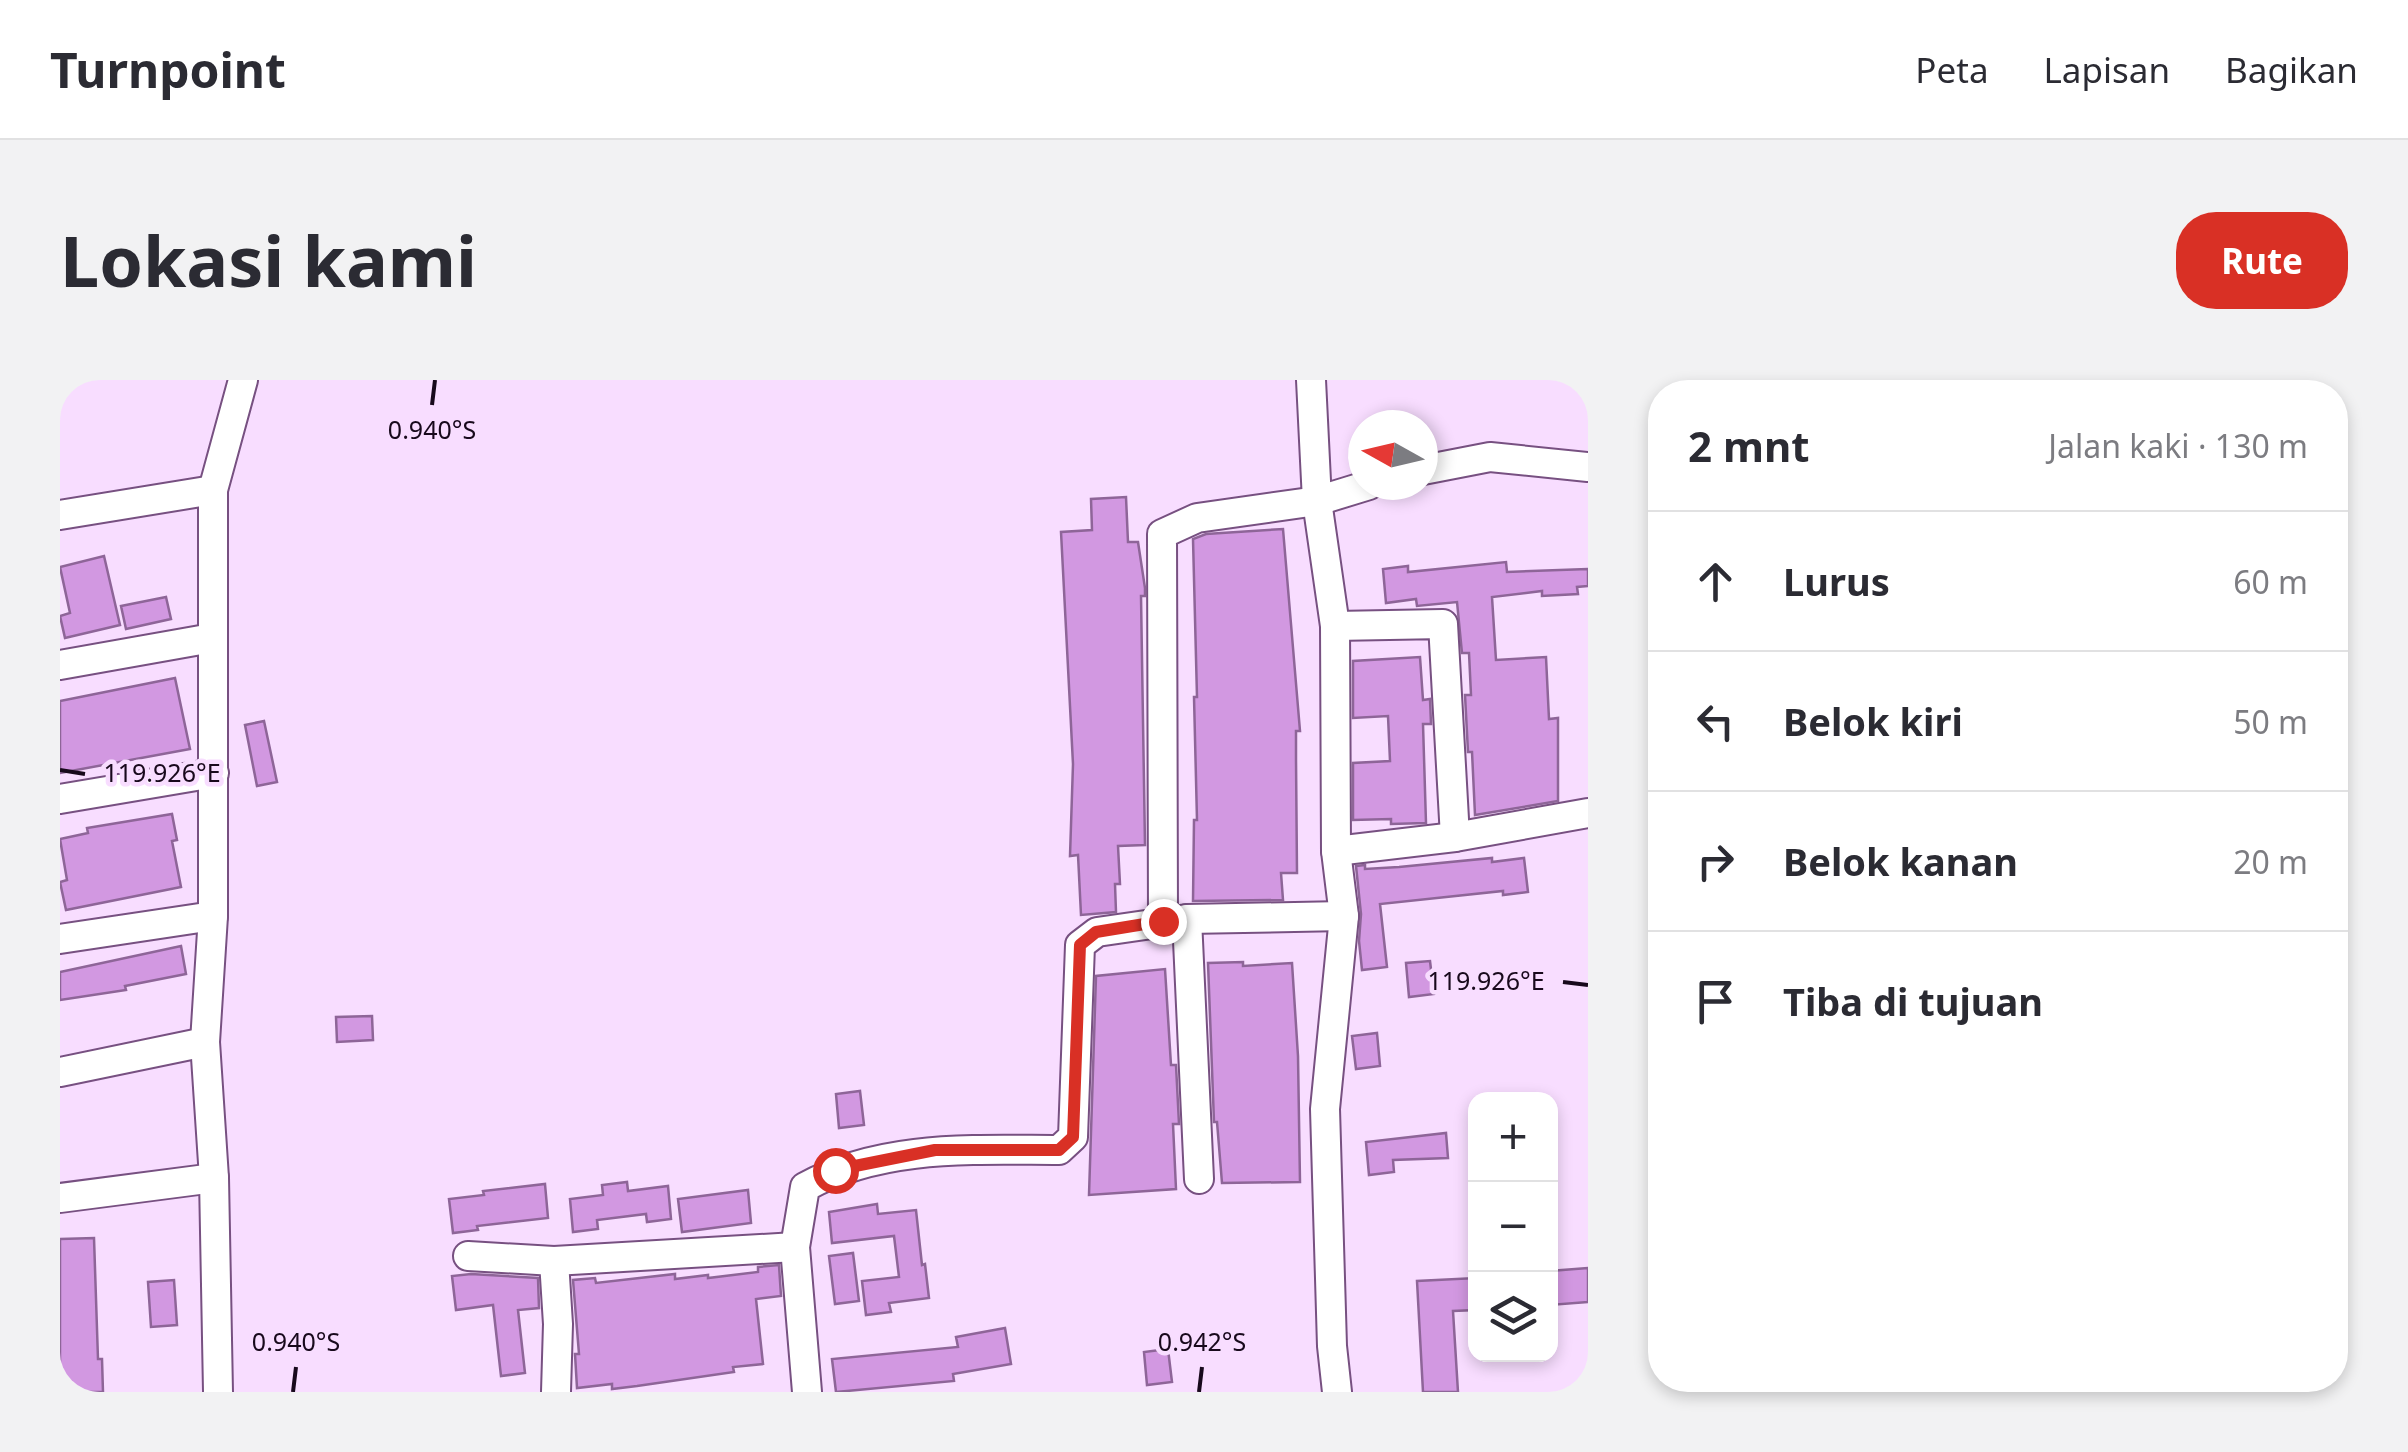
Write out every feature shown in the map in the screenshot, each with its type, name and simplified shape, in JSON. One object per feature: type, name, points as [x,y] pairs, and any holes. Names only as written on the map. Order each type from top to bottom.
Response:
[{"type":"street","points":[[218,1392],[214,1178],[205,1042],[212,916],[214,490],[243,380]]},
{"type":"street","points":[[1310,380],[1317,501],[1335,626],[1336,851],[1344,916],[1325,1110],[1332,1346],[1337,1392]]},
{"type":"street","points":[[1438,467],[1490,457],[1588,467]]},
{"type":"street","points":[[60,515],[214,490]]},
{"type":"street","points":[[1198,1179],[1175,920],[1162,534],[1197,518],[1317,501],[1348,491]]},
{"type":"street","points":[[1335,626],[1443,624],[1455,837]]},
{"type":"street","points":[[60,665],[212,638]]},
{"type":"street","points":[[60,798],[214,773]]},
{"type":"street","points":[[1336,851],[1455,837],[1588,814]]},
{"type":"street","points":[[60,939],[212,916]]},
{"type":"street","points":[[807,1392],[796,1248],[805,1187],[835,1170],[935,1150],[1059,1150],[1073,1137],[1080,945],[1096,932],[1175,920],[1344,916]]},
{"type":"street","points":[[60,1072],[205,1042]]},
{"type":"street","points":[[60,1198],[214,1178]]},
{"type":"street","points":[[468,1256],[554,1262],[796,1248]]},
{"type":"street","points":[[554,1262],[558,1324],[556,1392]]},
{"type":"building","points":[[1126,497],[1128,542],[1138,542],[1145,588],[1145,596],[1141,596],[1145,845],[1118,846],[1120,884],[1115,884],[1116,912],[1081,915],[1078,855],[1070,856],[1073,764],[1061,532],[1092,530],[1091,499]]},
{"type":"building","points":[[1283,529],[1300,731],[1296,731],[1297,873],[1281,873],[1283,900],[1193,901],[1197,697],[1193,539],[1206,534]]},
{"type":"building","points":[[104,556],[120,625],[65,638],[60,616],[70,613],[60,567]]},
{"type":"building","points":[[1506,562],[1507,572],[1588,569],[1588,586],[1577,587],[1578,594],[1542,596],[1542,591],[1492,597],[1496,660],[1546,657],[1549,719],[1558,718],[1558,801],[1475,815],[1465,695],[1471,695],[1469,653],[1462,653],[1457,602],[1417,606],[1416,599],[1386,603],[1383,569],[1408,566],[1408,572]]},
{"type":"building","points":[[166,597],[171,619],[126,629],[121,606]]},
{"type":"building","points":[[1420,657],[1423,700],[1430,699],[1431,724],[1423,724],[1426,823],[1353,820],[1353,763],[1390,761],[1388,716],[1353,718],[1353,661]]},
{"type":"building","points":[[175,678],[190,749],[60,773],[60,701]]},
{"type":"building","points":[[264,721],[277,782],[257,786],[245,725]]},
{"type":"building","points":[[172,814],[177,840],[172,841],[181,887],[66,910],[60,882],[67,880],[60,839],[88,833],[87,828]]},
{"type":"building","points":[[1492,858],[1492,862],[1524,858],[1528,892],[1503,895],[1503,891],[1380,904],[1387,967],[1362,970],[1356,866],[1399,867]]},
{"type":"building","points":[[181,946],[186,974],[125,986],[126,990],[60,1000],[60,972]]},
{"type":"building","points":[[1430,961],[1434,994],[1409,997],[1406,963]]},
{"type":"building","points":[[1243,962],[1243,966],[1292,963],[1300,1182],[1222,1183],[1214,1122],[1208,963]]},
{"type":"building","points":[[1165,969],[1179,1124],[1173,1124],[1176,1189],[1089,1195],[1096,976]]},
{"type":"building","points":[[372,1016],[373,1040],[337,1042],[336,1017]]},
{"type":"building","points":[[1377,1033],[1380,1066],[1356,1069],[1352,1036]]},
{"type":"building","points":[[860,1091],[864,1125],[839,1128],[836,1094]]},
{"type":"building","points":[[1446,1133],[1448,1158],[1393,1160],[1394,1172],[1369,1175],[1366,1142]]},
{"type":"building","points":[[627,1182],[628,1191],[668,1186],[671,1219],[647,1222],[646,1214],[597,1220],[598,1229],[573,1232],[570,1199],[603,1195],[602,1185]]},
{"type":"building","points":[[545,1184],[548,1218],[477,1226],[478,1230],[453,1233],[449,1199]]},
{"type":"building","points":[[748,1190],[751,1223],[682,1232],[678,1199]]},
{"type":"building","points":[[877,1204],[878,1214],[916,1210],[929,1298],[889,1303],[891,1312],[866,1315],[862,1281],[899,1277],[894,1236],[832,1243],[829,1212]]},
{"type":"building","points":[[94,1238],[98,1359],[102,1359],[103,1392],[60,1392],[60,1239]]},
{"type":"building","points":[[853,1253],[859,1301],[835,1304],[829,1256]]},
{"type":"building","points":[[779,1265],[781,1296],[756,1299],[763,1364],[637,1386],[577,1388],[575,1354],[579,1354],[573,1280],[595,1278],[596,1283],[675,1274],[675,1279],[708,1278],[758,1272],[758,1267]]},
{"type":"building","points":[[1588,1268],[1588,1302],[1558,1304],[1558,1270]]},
{"type":"building","points":[[452,1276],[538,1278],[539,1308],[518,1310],[525,1373],[501,1376],[493,1305],[456,1310]]},
{"type":"building","points":[[1468,1278],[1468,1310],[1453,1311],[1458,1392],[1423,1392],[1417,1281]]},
{"type":"building","points":[[174,1280],[177,1325],[151,1327],[148,1282]]},
{"type":"building","points":[[1005,1328],[1011,1364],[953,1374],[954,1381],[836,1392],[832,1359],[958,1347],[956,1337]]},
{"type":"building","points":[[1168,1349],[1172,1382],[1147,1385],[1144,1352]]},
{"type":"route","points":[[835,1170],[935,1150],[1059,1150],[1073,1137],[1080,945],[1096,932],[1163,921]]}]
